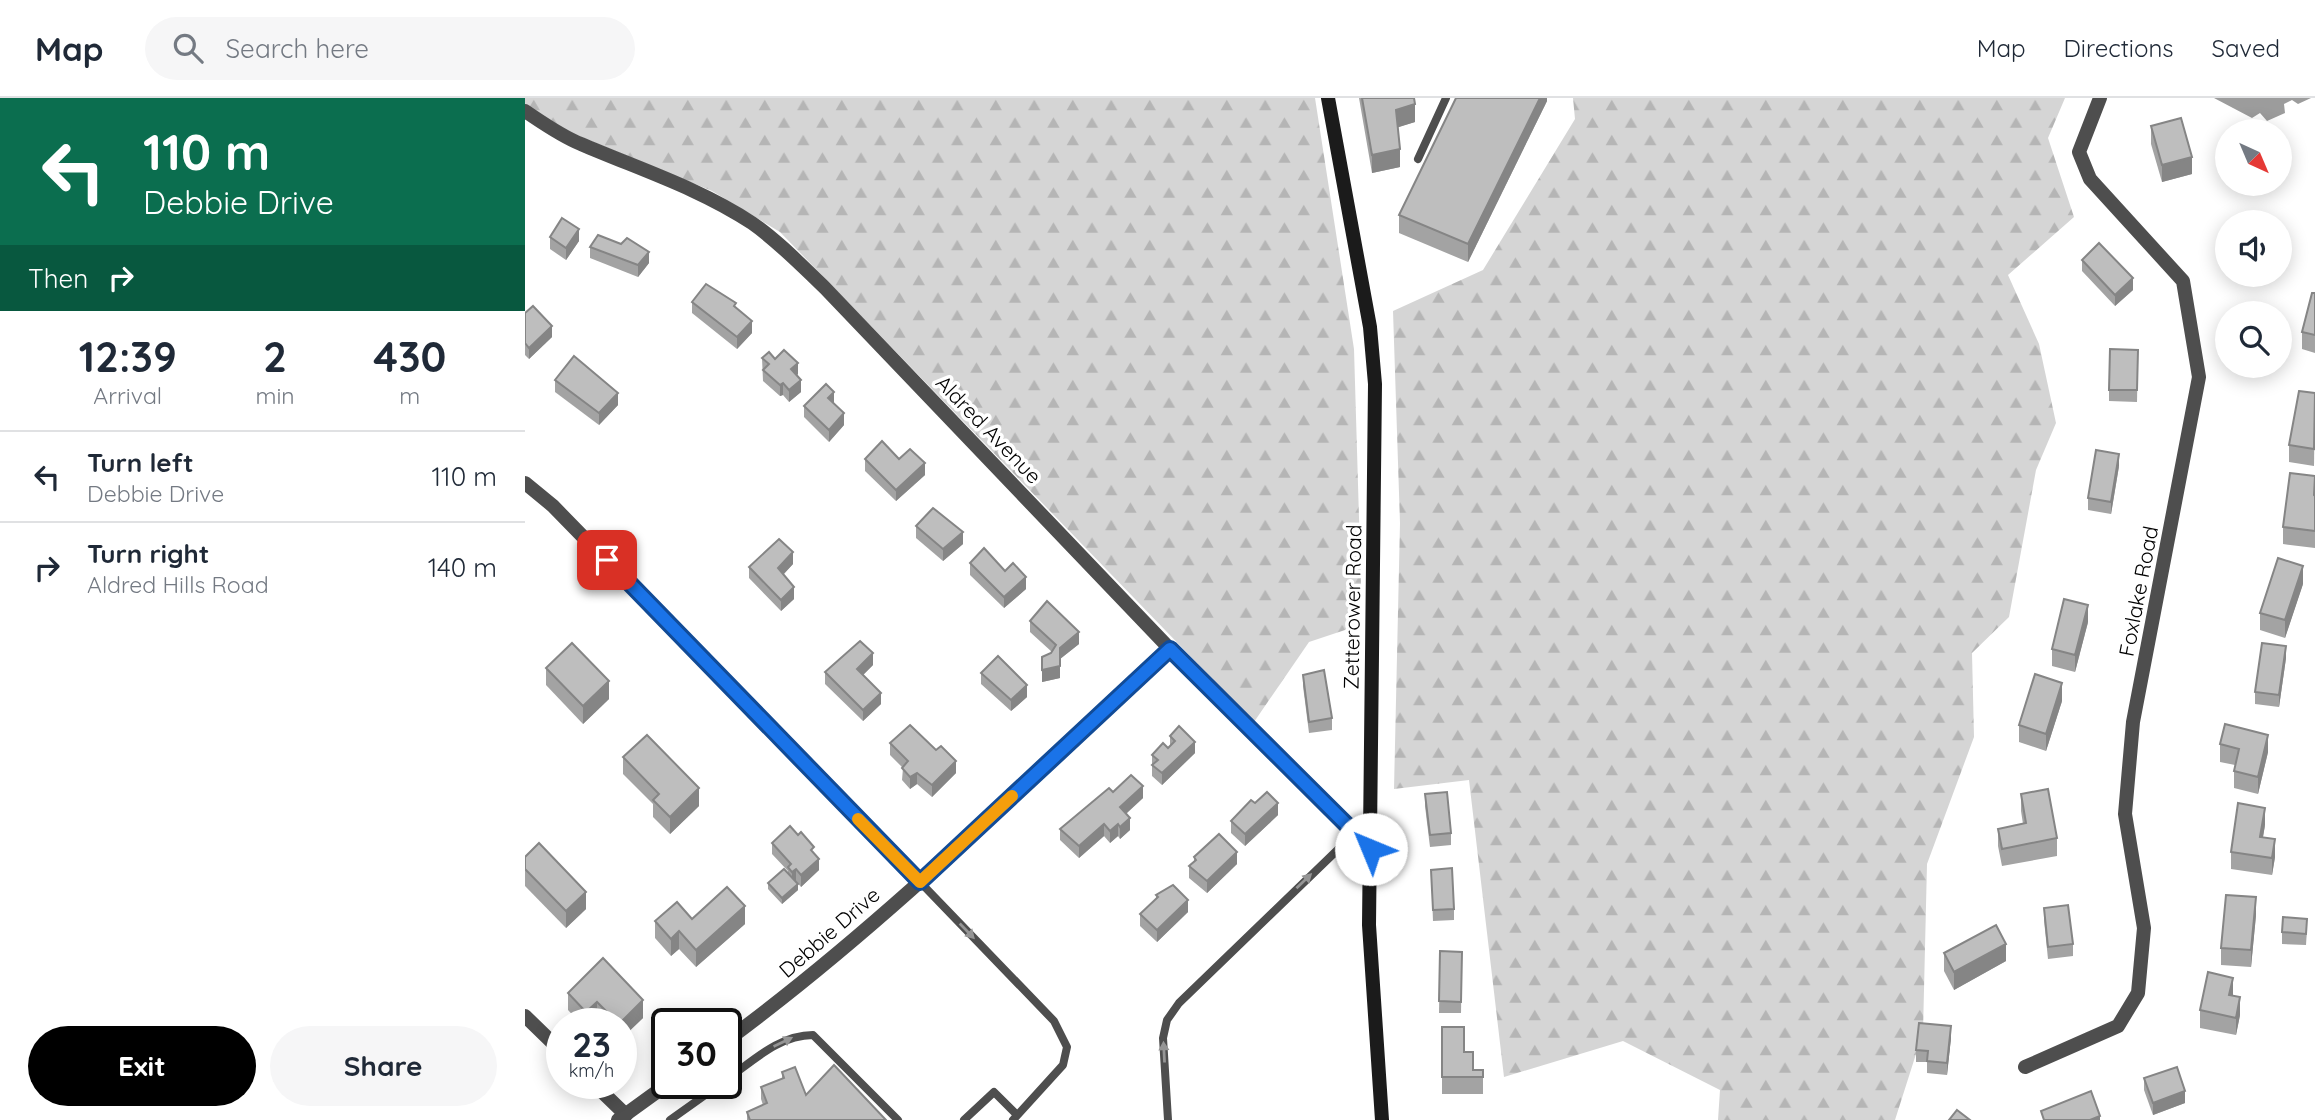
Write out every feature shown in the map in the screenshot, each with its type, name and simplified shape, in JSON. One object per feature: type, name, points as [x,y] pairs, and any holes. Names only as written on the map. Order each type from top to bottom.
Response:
[{"type":"street","name":"Zetterower Road","points":[[1328,98],[1370,327],[1375,384],[1369,925],[1382,1120]]},
{"type":"street","name":"Foxlake Road","points":[[2025,1067],[2117,1026],[2137,993],[2144,928],[2125,814],[2133,722],[2199,377],[2183,281],[2090,179],[2079,152],[2100,98]]},
{"type":"street","name":"Aldred Avenue","points":[[525,111],[581,144],[663,176],[753,224],[825,288],[1170,649],[1371,849]]},
{"type":"street","points":[[525,483],[553,506],[920,882]]},
{"type":"street","name":"Debbie Drive","points":[[742,1029],[783,999],[920,882],[1170,649]]},
{"type":"street","points":[[525,1016],[546,1036]]},
{"type":"street","points":[[606,1099],[622,1118],[651,1096]]},
{"type":"lane","points":[[1418,159],[1446,98]]},
{"type":"lane","points":[[1168,1120],[1163,1038],[1167,1020],[1179,1003],[1355,833]]},
{"type":"lane","points":[[920,882],[1054,1021],[1067,1047],[1063,1065],[1014,1117],[994,1093],[964,1120]]},
{"type":"lane","points":[[742,1069],[779,1042],[798,1035],[813,1035],[898,1120]]},
{"type":"lane","points":[[670,1120],[700,1099]]},
{"type":"green space","points":[[525,98],[1315,98],[1354,349],[1361,585],[1351,628],[1309,642],[1254,722],[780,232],[712,191],[572,133],[525,105]]},
{"type":"green space","points":[[1573,98],[2065,98],[2048,138],[2074,217],[2008,275],[2039,344],[2056,423],[2036,470],[2009,617],[1972,653],[1974,737],[1927,864],[1923,1032],[1895,1120],[1718,1120],[1720,1090],[1623,1041],[1504,1077],[1469,780],[1394,789],[1400,523],[1393,311],[1483,270],[1575,119]]},
{"type":"shaded area","points":[[2214,98],[2311,98],[2298,104],[2292,100],[2284,104],[2285,113],[2272,119],[2265,119],[2260,113],[2252,118]]},
{"type":"building","points":[[1362,98],[1414,98],[1415,104],[1396,110],[1400,149],[1372,155]]},
{"type":"building","points":[[1456,98],[1540,98],[1468,244],[1399,215]]},
{"type":"building","points":[[2181,118],[2192,157],[2162,165],[2151,126]]},
{"type":"building","points":[[562,218],[579,229],[566,248],[550,237]]},
{"type":"building","points":[[598,235],[621,244],[627,238],[649,252],[638,265],[590,247]]},
{"type":"building","points":[[2099,243],[2133,278],[2115,295],[2082,260]]},
{"type":"building","points":[[706,284],[736,303],[734,306],[752,321],[737,337],[692,302]]},
{"type":"building","points":[[2312,293],[2315,293],[2315,335],[2302,332]]},
{"type":"building","points":[[533,306],[552,326],[529,348],[525,343],[525,313]]},
{"type":"building","points":[[2110,349],[2138,350],[2137,390],[2109,390]]},
{"type":"building","points":[[784,350],[798,363],[791,369],[801,380],[789,390],[763,370],[769,364],[762,358],[769,352],[775,359]]},
{"type":"building","points":[[574,356],[618,393],[599,413],[555,380]]},
{"type":"building","points":[[826,384],[834,392],[828,398],[844,413],[829,430],[804,406]]},
{"type":"building","points":[[2299,391],[2315,393],[2314,449],[2289,445]]},
{"type":"building","points":[[882,441],[899,459],[910,449],[925,463],[896,490],[865,459]]},
{"type":"building","points":[[2096,450],[2119,454],[2111,502],[2088,498]]},
{"type":"building","points":[[2290,473],[2315,476],[2315,531],[2283,527]]},
{"type":"building","points":[[933,508],[963,532],[943,549],[916,526]]},
{"type":"building","points":[[779,539],[793,552],[778,568],[794,587],[781,600],[749,567]]},
{"type":"building","points":[[984,548],[1005,571],[1013,563],[1026,577],[1004,597],[970,563]]},
{"type":"building","points":[[2278,558],[2303,566],[2285,620],[2260,613]]},
{"type":"building","points":[[2064,599],[2088,605],[2075,655],[2052,649]]},
{"type":"building","points":[[1047,601],[1079,632],[1060,648],[1060,666],[1042,670],[1042,657],[1051,653],[1056,645],[1030,621]]},
{"type":"building","points":[[860,641],[873,653],[857,669],[881,693],[863,710],[825,672]]},
{"type":"building","points":[[572,643],[609,681],[583,706],[546,668]]},
{"type":"building","points":[[2262,643],[2286,646],[2279,695],[2255,692]]},
{"type":"building","points":[[998,656],[1027,685],[1011,700],[981,673]]},
{"type":"building","points":[[1324,670],[1332,718],[1309,722],[1303,675]]},
{"type":"building","points":[[2035,674],[2062,683],[2046,734],[2019,725]]},
{"type":"building","points":[[2225,724],[2268,735],[2258,777],[2234,771],[2239,749],[2220,744]]},
{"type":"building","points":[[910,725],[936,750],[941,746],[956,761],[932,785],[917,773],[910,777],[902,768],[908,761],[890,743]]},
{"type":"building","points":[[1179,726],[1195,742],[1162,773],[1152,765],[1158,760],[1152,755],[1163,743],[1168,748],[1175,741],[1170,736]]},
{"type":"building","points":[[647,735],[699,788],[670,817],[653,800],[659,794],[623,757]]},
{"type":"building","points":[[1131,775],[1143,786],[1120,807],[1130,818],[1120,827],[1118,824],[1110,831],[1104,824],[1079,846],[1060,829],[1109,788],[1113,792]]},
{"type":"building","points":[[2048,789],[2057,838],[2002,849],[1998,829],[2026,823],[2021,794]]},
{"type":"building","points":[[1267,792],[1278,803],[1245,834],[1231,821],[1251,800],[1255,803]]},
{"type":"building","points":[[1447,792],[1451,833],[1430,835],[1425,794]]},
{"type":"building","points":[[2238,803],[2265,808],[2260,837],[2275,839],[2272,858],[2231,852]]},
{"type":"building","points":[[790,826],[798,835],[801,832],[814,847],[811,850],[819,859],[801,875],[796,869],[792,872],[788,867],[791,864],[772,843]]},
{"type":"building","points":[[1219,834],[1237,852],[1207,881],[1189,866],[1196,860],[1194,857]]},
{"type":"building","points":[[539,843],[586,892],[566,911],[525,869],[525,857]]},
{"type":"building","points":[[1452,868],[1454,909],[1433,910],[1431,870]]},
{"type":"building","points":[[784,869],[798,884],[782,898],[768,883]]},
{"type":"building","points":[[1173,885],[1188,900],[1157,930],[1140,914],[1158,897],[1156,895]]},
{"type":"building","points":[[727,887],[745,906],[696,950],[679,931],[671,939],[655,921],[677,902],[692,919]]},
{"type":"building","points":[[2226,895],[2256,897],[2251,950],[2221,948]]},
{"type":"building","points":[[2068,905],[2073,944],[2048,947],[2044,908]]},
{"type":"building","points":[[2283,917],[2307,919],[2306,934],[2282,932]]},
{"type":"building","points":[[1996,925],[2006,944],[1954,972],[1944,953]]},
{"type":"building","points":[[1440,951],[1462,952],[1461,1002],[1439,1001]]},
{"type":"building","points":[[603,958],[643,1000],[635,1008],[603,1008],[597,1002],[590,1008],[582,1008],[568,993]]},
{"type":"building","points":[[2208,972],[2233,978],[2229,995],[2240,997],[2236,1018],[2200,1010]]},
{"type":"building","points":[[1919,1023],[1951,1026],[1947,1063],[1927,1061],[1928,1051],[1916,1050]]},
{"type":"building","points":[[1442,1027],[1464,1027],[1464,1052],[1473,1052],[1473,1070],[1483,1070],[1483,1077],[1442,1077]]},
{"type":"building","points":[[834,1065],[886,1120],[750,1120],[747,1112],[767,1103],[761,1087],[784,1078],[782,1072],[795,1067],[806,1095]]},
{"type":"building","points":[[2177,1067],[2185,1091],[2153,1103],[2144,1078]]},
{"type":"building","points":[[2091,1091],[2100,1116],[2090,1120],[2044,1120],[2041,1111]]},
{"type":"building","points":[[1957,1110],[1970,1120],[1949,1120]]},
{"type":"slow traffic","points":[[858,819],[920,882],[1012,796]]},
{"type":"route","points":[[607,560],[920,882],[1170,649],[1371,849]]}]
